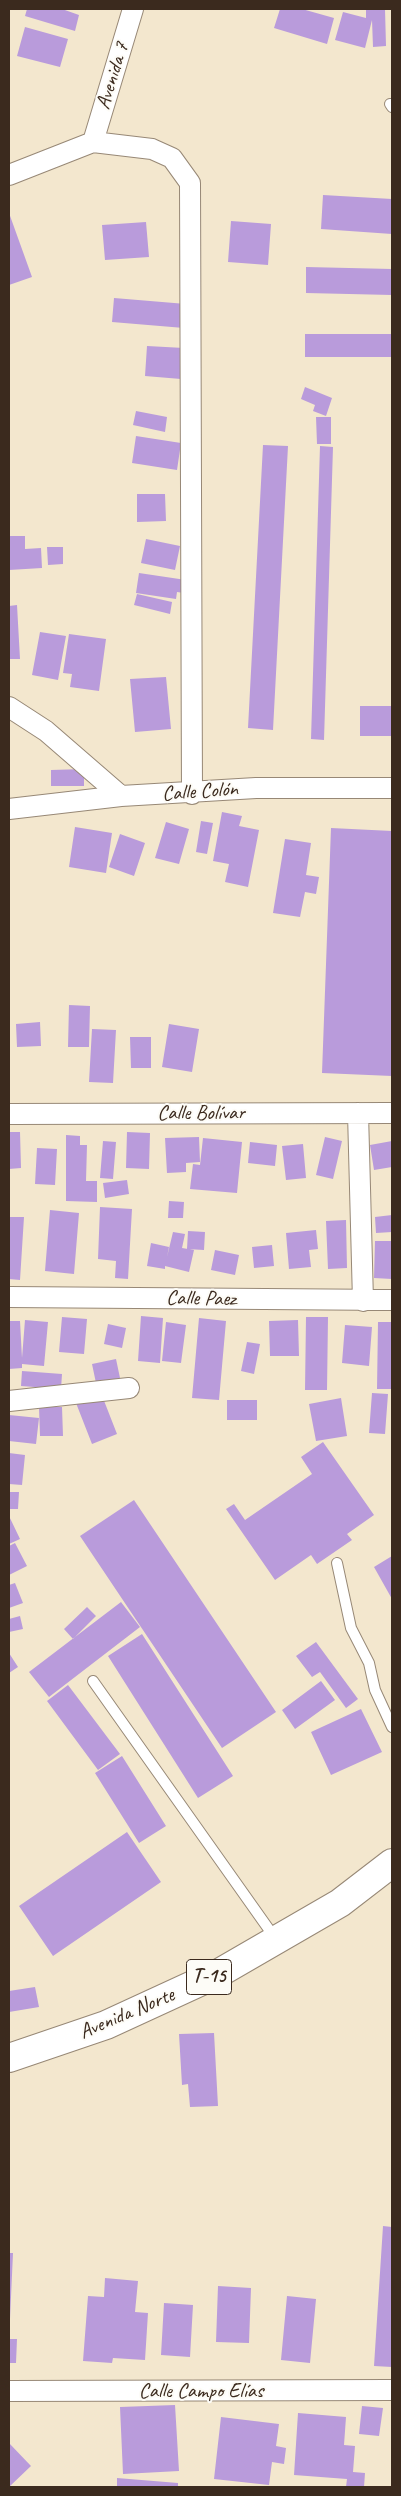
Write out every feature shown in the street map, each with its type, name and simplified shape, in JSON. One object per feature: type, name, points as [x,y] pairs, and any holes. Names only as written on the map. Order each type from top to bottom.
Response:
[{"type":"highway","name":"Avenida Norte","points":[[9,2058],[106,2025],[219,1973],[340,1904],[392,1863]]},
{"type":"street","name":"Avenida 7","points":[[93,142],[133,9]]},
{"type":"street","points":[[9,175],[93,142],[152,149],[172,158],[190,183],[192,794]]},
{"type":"street","points":[[9,707],[46,731],[121,796]]},
{"type":"street","name":"Calle Colón","points":[[9,809],[121,796],[192,794],[256,788],[392,788]]},
{"type":"street","points":[[358,1113],[363,1301]]},
{"type":"street","name":"Calle Bolívar","points":[[9,1114],[392,1113]]},
{"type":"street","name":"Calle Paez","points":[[9,1297],[392,1300]]},
{"type":"street","points":[[9,1401],[129,1388]]},
{"type":"street","name":"Calle Campo Elías","points":[[9,2391],[392,2390]]},
{"type":"lane","points":[[337,1563],[351,1628],[369,1663],[375,1690],[392,1727]]},
{"type":"lane","points":[[93,1681],[277,1941]]},
{"type":"building","points":[[27,9],[62,9],[79,15],[75,31],[25,16]]},
{"type":"building","points":[[280,9],[302,9],[334,18],[327,44],[274,28]]},
{"type":"building","points":[[366,9],[385,9],[386,46],[373,47],[372,20],[365,48],[335,40],[343,12],[366,18]]},
{"type":"building","points":[[25,27],[68,39],[60,67],[17,56]]},
{"type":"building","points":[[323,195],[392,199],[392,234],[321,229]]},
{"type":"building","points":[[9,213],[32,277],[9,285]]},
{"type":"building","points":[[231,221],[271,224],[268,265],[228,262]]},
{"type":"building","points":[[146,222],[149,257],[105,260],[102,225]]},
{"type":"building","points":[[306,267],[392,269],[392,295],[306,293]]},
{"type":"building","points":[[114,298],[186,304],[184,328],[112,322]]},
{"type":"building","points":[[305,334],[392,334],[392,357],[305,357]]},
{"type":"building","points":[[147,346],[184,348],[181,379],[145,376]]},
{"type":"building","points":[[305,387],[332,398],[326,416],[313,411],[315,405],[301,399]]},
{"type":"building","points":[[136,411],[167,417],[165,432],[133,425]]},
{"type":"building","points":[[316,417],[331,417],[331,444],[317,444]]},
{"type":"building","points":[[136,436],[181,443],[177,470],[132,463]]},
{"type":"building","points":[[263,445],[288,446],[273,730],[248,728]]},
{"type":"building","points":[[320,446],[333,447],[324,740],[311,739]]},
{"type":"building","points":[[137,494],[165,494],[166,521],[137,522]]},
{"type":"building","points":[[9,536],[25,536],[25,549],[41,548],[42,568],[9,570]]},
{"type":"building","points":[[146,539],[180,546],[175,570],[141,563]]},
{"type":"building","points":[[47,547],[63,547],[63,564],[48,565]]},
{"type":"building","points":[[139,573],[186,580],[184,593],[177,592],[176,599],[136,593]]},
{"type":"building","points":[[137,594],[172,602],[170,614],[134,605]]},
{"type":"building","points":[[17,605],[20,659],[9,659],[9,606]]},
{"type":"building","points":[[40,632],[66,636],[58,680],[32,675]]},
{"type":"building","points":[[69,634],[106,639],[99,691],[70,687],[72,674],[63,673]]},
{"type":"building","points":[[166,677],[171,729],[135,732],[130,679]]},
{"type":"building","points":[[360,706],[392,706],[392,736],[360,736]]},
{"type":"building","points":[[84,769],[84,786],[51,786],[51,770]]},
{"type":"building","points":[[222,812],[242,816],[239,826],[259,830],[248,887],[225,882],[229,864],[213,861]]},
{"type":"building","points":[[201,821],[213,823],[207,854],[196,852]]},
{"type":"building","points":[[166,822],[189,829],[179,864],[155,858]]},
{"type":"building","points":[[75,827],[112,833],[106,873],[69,867]]},
{"type":"building","points":[[331,828],[392,831],[392,1076],[322,1073]]},
{"type":"building","points":[[120,834],[145,843],[134,876],[109,867]]},
{"type":"building","points":[[285,839],[311,843],[306,875],[319,877],[316,894],[305,892],[300,917],[273,913]]},
{"type":"building","points":[[69,1005],[90,1006],[89,1047],[68,1047]]},
{"type":"building","points":[[40,1022],[41,1046],[17,1047],[16,1024]]},
{"type":"building","points":[[169,1024],[199,1029],[192,1072],[162,1067]]},
{"type":"building","points":[[92,1029],[116,1030],[113,1083],[89,1082]]},
{"type":"building","points":[[130,1037],[151,1037],[151,1068],[131,1068]]},
{"type":"building","points":[[9,1132],[20,1132],[21,1168],[9,1169]]},
{"type":"building","points":[[127,1132],[150,1133],[149,1169],[126,1168]]},
{"type":"building","points":[[66,1135],[80,1136],[80,1145],[87,1145],[86,1181],[97,1181],[97,1202],[66,1201]]},
{"type":"building","points":[[199,1137],[200,1162],[186,1163],[186,1172],[167,1173],[165,1138]]},
{"type":"building","points":[[325,1137],[342,1141],[333,1179],[316,1175]]},
{"type":"building","points":[[203,1138],[242,1142],[237,1193],[190,1189],[193,1164],[200,1165]]},
{"type":"building","points":[[103,1141],[116,1142],[113,1179],[100,1178]]},
{"type":"building","points":[[392,1141],[392,1167],[374,1170],[370,1145]]},
{"type":"building","points":[[250,1142],[277,1145],[275,1166],[248,1163]]},
{"type":"building","points":[[303,1144],[306,1178],[286,1180],[282,1146]]},
{"type":"building","points":[[37,1148],[57,1149],[55,1185],[35,1184]]},
{"type":"building","points":[[127,1180],[129,1194],[105,1198],[103,1183]]},
{"type":"building","points":[[169,1201],[184,1202],[183,1218],[168,1218]]},
{"type":"building","points":[[100,1207],[132,1209],[128,1279],[115,1278],[116,1261],[98,1259]]},
{"type":"building","points":[[50,1210],[79,1213],[74,1274],[45,1271]]},
{"type":"building","points":[[392,1215],[392,1232],[376,1233],[375,1217]]},
{"type":"building","points":[[9,1217],[24,1217],[20,1280],[9,1279]]},
{"type":"building","points":[[346,1220],[347,1268],[328,1269],[326,1221]]},
{"type":"building","points":[[316,1230],[318,1249],[309,1250],[311,1267],[289,1269],[286,1233]]},
{"type":"building","points":[[188,1231],[205,1232],[204,1250],[187,1249]]},
{"type":"building","points":[[173,1232],[185,1234],[182,1248],[194,1250],[189,1272],[165,1266],[165,1269],[147,1266],[151,1243],[169,1247],[167,1257]]},
{"type":"building","points":[[375,1241],[392,1241],[392,1279],[374,1278]]},
{"type":"building","points":[[272,1245],[274,1266],[254,1268],[252,1247]]},
{"type":"building","points":[[215,1250],[239,1255],[235,1275],[211,1270]]},
{"type":"building","points":[[141,1316],[163,1318],[160,1363],[138,1361]]},
{"type":"building","points":[[62,1317],[87,1319],[84,1354],[59,1352]]},
{"type":"building","points":[[306,1317],[328,1317],[327,1390],[305,1390]]},
{"type":"building","points":[[199,1318],[226,1321],[219,1400],[192,1398]]},
{"type":"building","points":[[25,1320],[48,1322],[44,1366],[22,1364],[22,1368],[9,1369],[9,1321],[20,1321],[22,1358]]},
{"type":"building","points":[[298,1320],[299,1356],[270,1356],[269,1321]]},
{"type":"building","points":[[166,1322],[186,1325],[181,1363],[162,1361]]},
{"type":"building","points":[[378,1322],[392,1322],[392,1389],[377,1389]]},
{"type":"building","points":[[108,1324],[126,1328],[122,1348],[104,1344]]},
{"type":"building","points":[[345,1325],[372,1327],[369,1366],[342,1363]]},
{"type":"building","points":[[247,1342],[260,1344],[254,1374],[241,1371]]},
{"type":"building","points":[[116,1359],[120,1378],[96,1383],[92,1364]]},
{"type":"building","points":[[22,1371],[62,1374],[61,1389],[21,1386]]},
{"type":"building","points":[[101,1393],[117,1434],[92,1444],[76,1403]]},
{"type":"building","points":[[372,1393],[388,1394],[385,1434],[369,1433]]},
{"type":"building","points":[[341,1398],[347,1436],[316,1441],[309,1404]]},
{"type":"building","points":[[227,1400],[257,1400],[257,1420],[227,1420]]},
{"type":"building","points":[[39,1407],[62,1407],[63,1436],[40,1436]]},
{"type":"building","points":[[9,1415],[39,1418],[36,1444],[9,1441]]},
{"type":"building","points":[[323,1442],[374,1515],[347,1534],[352,1540],[317,1564],[311,1555],[275,1580],[226,1509],[234,1504],[245,1520],[312,1474],[301,1457]]},
{"type":"building","points":[[9,1453],[25,1455],[22,1485],[9,1484]]},
{"type":"building","points":[[9,1492],[19,1492],[18,1509],[9,1509]]},
{"type":"building","points":[[134,1500],[276,1712],[222,1748],[80,1536]]},
{"type":"building","points":[[9,1516],[20,1539],[9,1544]]},
{"type":"building","points":[[15,1543],[27,1566],[9,1575],[9,1546]]},
{"type":"building","points":[[392,1556],[392,1599],[374,1567]]},
{"type":"building","points":[[15,1583],[23,1603],[9,1608],[9,1585]]},
{"type":"building","points":[[121,1602],[140,1627],[49,1697],[29,1672]]},
{"type":"building","points":[[87,1607],[96,1616],[73,1639],[64,1629]]},
{"type":"building","points":[[20,1616],[23,1629],[9,1632],[9,1619]]},
{"type":"building","points":[[142,1634],[233,1776],[198,1798],[108,1656]]},
{"type":"building","points":[[316,1642],[358,1699],[346,1708],[320,1672],[312,1677],[296,1656]]},
{"type":"building","points":[[9,1653],[18,1667],[9,1673]]},
{"type":"building","points":[[321,1681],[335,1700],[295,1729],[282,1710]]},
{"type":"building","points":[[68,1685],[120,1754],[98,1770],[47,1701]]},
{"type":"building","points":[[361,1709],[382,1752],[331,1775],[311,1732]]},
{"type":"building","points":[[122,1756],[166,1826],[139,1843],[95,1773]]},
{"type":"building","points":[[127,1832],[161,1882],[53,1956],[19,1906]]},
{"type":"building","points":[[35,1987],[39,2007],[9,2012],[9,1991]]},
{"type":"building","points":[[214,2033],[218,2106],[190,2107],[188,2084],[182,2085],[179,2034]]},
{"type":"building","points":[[383,2226],[392,2227],[392,2367],[374,2366]]},
{"type":"building","points":[[9,2253],[13,2253],[10,2319],[9,2319]]},
{"type":"building","points":[[105,2278],[138,2281],[135,2312],[148,2313],[145,2360],[113,2358],[112,2363],[83,2361],[88,2296],[104,2297]]},
{"type":"building","points":[[218,2286],[251,2288],[249,2343],[216,2342]]},
{"type":"building","points":[[287,2296],[316,2299],[310,2363],[281,2360]]},
{"type":"building","points":[[164,2303],[193,2305],[190,2357],[161,2355]]},
{"type":"building","points":[[9,2339],[17,2339],[16,2363],[9,2363]]},
{"type":"building","points":[[175,2405],[179,2471],[123,2474],[120,2407]]},
{"type":"building","points":[[362,2406],[383,2408],[379,2436],[359,2434]]},
{"type":"building","points":[[298,2413],[346,2417],[344,2445],[355,2446],[353,2472],[365,2473],[364,2487],[346,2487],[347,2479],[294,2475]]},
{"type":"building","points":[[221,2417],[279,2424],[276,2446],[286,2448],[284,2464],[272,2462],[269,2485],[214,2479]]},
{"type":"building","points":[[9,2443],[31,2466],[9,2487]]},
{"type":"building","points":[[117,2478],[178,2483],[178,2487],[117,2487]]}]
